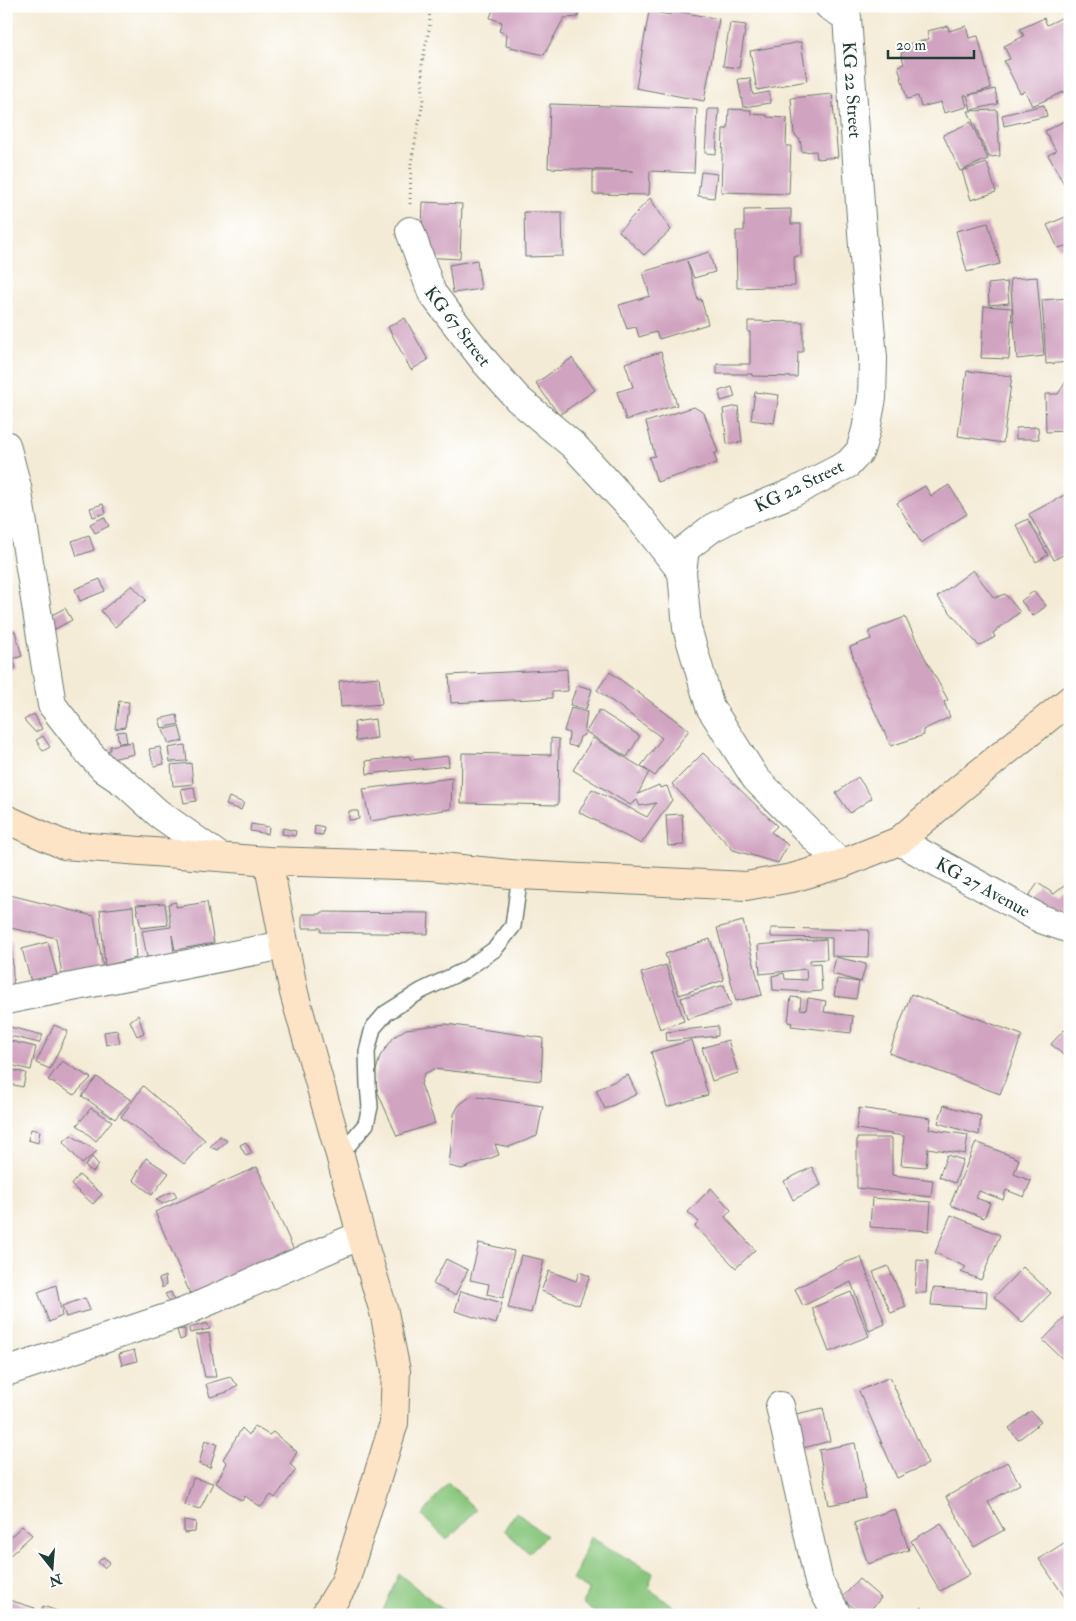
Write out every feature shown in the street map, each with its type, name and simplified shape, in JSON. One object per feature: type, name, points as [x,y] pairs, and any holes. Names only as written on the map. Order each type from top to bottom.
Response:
[{"type":"main road","points":[[6,818],[64,845],[268,861],[432,866],[520,875],[746,886],[792,878],[841,864],[900,840],[1066,698]]},
{"type":"main road","points":[[268,861],[294,993],[384,1312],[396,1370],[394,1423],[345,1582],[325,1615]]},
{"type":"street","name":"KG 22 Street","points":[[829,6],[847,17],[873,358],[872,398],[866,430],[860,451],[848,464],[792,493],[740,514],[712,528],[685,549],[682,572],[687,628],[710,707],[756,780],[841,864]]},
{"type":"street","name":"KG 67 Street","points":[[410,231],[432,293],[486,363],[518,399],[574,446],[634,511],[682,572]]},
{"type":"street","points":[[6,445],[17,486],[52,705],[104,768],[126,784],[158,814],[220,857]]},
{"type":"street","name":"KG 27 Avenue","points":[[900,840],[1041,919],[1070,928]]},
{"type":"street","points":[[6,1000],[284,945]]},
{"type":"street","points":[[6,1372],[184,1312],[361,1235]]},
{"type":"street","points":[[780,1406],[819,1582],[837,1615]]},
{"type":"lane","points":[[340,1155],[366,1124],[370,1107],[367,1052],[373,1028],[386,1013],[421,991],[465,970],[495,950],[513,926],[520,875]]},
{"type":"path","points":[[410,231],[411,163],[422,102],[422,63],[430,25],[429,6]]},
{"type":"green space","points":[[448,1482],[476,1510],[447,1540],[422,1516]]},
{"type":"green space","points":[[516,1512],[546,1536],[529,1553],[504,1530]]},
{"type":"green space","points":[[590,1537],[653,1573],[648,1588],[685,1615],[598,1615],[582,1603],[589,1590],[573,1580]]},
{"type":"green space","points":[[399,1574],[450,1615],[381,1615]]},
{"type":"building","points":[[494,6],[579,6],[578,17],[564,18],[544,55],[506,46],[507,34],[499,31],[502,22],[490,18]]},
{"type":"building","points":[[670,10],[719,19],[704,101],[636,88],[649,11],[670,15]]},
{"type":"building","points":[[1067,15],[1070,21],[1070,89],[1032,106],[1025,91],[1020,93],[1004,61],[1010,59],[1004,46],[1024,36],[1020,29],[1044,18],[1047,25]]},
{"type":"building","points":[[730,23],[746,25],[739,68],[723,66]]},
{"type":"building","points":[[948,26],[949,31],[966,26],[969,38],[978,36],[991,88],[969,95],[995,89],[998,104],[971,110],[967,95],[964,95],[967,107],[944,113],[941,102],[921,107],[918,96],[907,99],[898,66],[904,64],[901,53],[910,50],[909,44],[929,39],[927,31]]},
{"type":"building","points":[[801,42],[807,81],[757,90],[750,51]]},
{"type":"building","points":[[750,78],[753,95],[769,92],[771,103],[743,107],[738,79]]},
{"type":"building","points":[[832,94],[838,157],[817,159],[816,151],[802,152],[800,140],[794,134],[791,98]]},
{"type":"building","points":[[550,104],[697,109],[694,173],[650,171],[649,195],[593,194],[593,171],[633,171],[548,168]]},
{"type":"building","points":[[1044,105],[1047,116],[1004,126],[1002,115]]},
{"type":"building","points":[[708,109],[719,109],[716,154],[705,153]]},
{"type":"building","points":[[729,109],[751,110],[751,114],[787,118],[786,146],[791,146],[789,194],[721,192],[723,129],[728,129]]},
{"type":"building","points":[[997,110],[1000,156],[989,157],[968,111]]},
{"type":"building","points":[[1070,118],[1070,184],[1068,181],[1064,184],[1048,155],[1056,151],[1045,131]]},
{"type":"building","points":[[971,122],[988,159],[960,171],[943,135]]},
{"type":"building","points":[[987,163],[996,192],[971,200],[962,171]]},
{"type":"building","points":[[701,172],[717,174],[714,198],[698,196]]},
{"type":"building","points":[[650,198],[671,230],[644,255],[619,231]]},
{"type":"building","points":[[423,202],[462,204],[460,259],[421,257]]},
{"type":"building","points":[[791,209],[791,224],[801,224],[801,255],[794,257],[795,286],[737,288],[736,231],[744,231],[744,210]]},
{"type":"building","points":[[524,212],[562,212],[563,256],[525,257]]},
{"type":"building","points":[[1070,215],[1070,245],[1058,248],[1047,225]]},
{"type":"building","points":[[988,223],[1000,264],[967,272],[956,231]]},
{"type":"building","points":[[709,252],[715,272],[694,278],[687,261],[698,300],[701,299],[708,324],[659,339],[656,332],[639,337],[636,327],[627,329],[619,305],[650,296],[643,272]]},
{"type":"building","points":[[477,260],[481,289],[453,293],[449,265]]},
{"type":"building","points":[[1037,277],[1044,356],[1017,359],[1010,279]]},
{"type":"building","points":[[1007,282],[1009,303],[989,305],[988,284]]},
{"type":"building","points":[[1070,298],[1070,362],[1046,364],[1042,300]]},
{"type":"building","points":[[984,306],[1012,308],[1009,359],[981,358]]},
{"type":"building","points":[[405,318],[428,360],[411,370],[388,327]]},
{"type":"building","points":[[748,321],[803,322],[803,352],[798,352],[797,377],[717,374],[717,364],[750,364]]},
{"type":"building","points":[[661,352],[677,405],[626,420],[617,392],[633,387],[625,363]]},
{"type":"building","points":[[572,358],[595,390],[559,415],[536,383]]},
{"type":"building","points":[[967,371],[1012,376],[1003,443],[958,436]]},
{"type":"building","points":[[1067,380],[1070,380],[1070,447],[1066,447],[1065,431],[1046,432],[1045,394],[1058,394]]},
{"type":"building","points":[[732,387],[735,397],[721,401],[719,391]]},
{"type":"building","points":[[755,392],[779,395],[774,423],[751,420]]},
{"type":"building","points":[[738,406],[742,442],[727,444],[723,409]]},
{"type":"building","points":[[694,407],[704,413],[718,452],[714,454],[717,463],[657,482],[649,457],[655,456],[646,422]]},
{"type":"building","points":[[1038,427],[1039,439],[1016,439],[1016,428]]},
{"type":"building","points":[[949,485],[967,514],[921,543],[897,503],[925,486],[931,496]]},
{"type":"building","points":[[1070,492],[1070,551],[1054,560],[1029,514]]},
{"type":"building","points":[[103,504],[106,513],[93,517],[90,508]]},
{"type":"building","points":[[104,517],[109,526],[95,533],[90,524]]},
{"type":"building","points":[[1028,519],[1048,555],[1036,562],[1016,525]]},
{"type":"building","points":[[89,535],[94,550],[77,556],[72,541]]},
{"type":"building","points":[[973,570],[994,598],[1005,594],[1020,612],[993,633],[995,637],[979,646],[937,597]]},
{"type":"building","points":[[100,579],[105,591],[80,601],[75,589]]},
{"type":"building","points":[[132,585],[146,600],[115,627],[101,611]]},
{"type":"building","points":[[1034,591],[1046,606],[1033,616],[1021,601]]},
{"type":"building","points":[[65,608],[72,620],[55,629],[48,617]]},
{"type":"building","points":[[905,617],[948,700],[944,702],[950,717],[923,730],[924,735],[891,746],[861,682],[850,647],[871,639],[869,631]]},
{"type":"building","points":[[15,631],[22,656],[13,659],[16,668],[6,671],[6,633]]},
{"type":"building","points":[[567,669],[568,691],[552,692],[552,698],[451,703],[449,675]]},
{"type":"building","points":[[610,672],[689,730],[655,776],[641,766],[662,738],[597,690]]},
{"type":"building","points":[[379,677],[382,704],[341,707],[339,681]]},
{"type":"building","points":[[577,685],[592,689],[586,709],[570,705]]},
{"type":"building","points":[[119,701],[129,702],[125,727],[115,729]]},
{"type":"building","points":[[571,708],[587,712],[584,735],[580,737],[577,747],[568,745],[569,733],[564,731]]},
{"type":"building","points":[[599,710],[640,736],[627,757],[586,732]]},
{"type":"building","points":[[34,714],[42,729],[35,732],[24,720]]},
{"type":"building","points":[[177,715],[179,724],[162,728],[159,719]]},
{"type":"building","points":[[375,719],[377,738],[356,741],[354,722]]},
{"type":"building","points":[[179,726],[183,741],[169,744],[163,730]]},
{"type":"building","points":[[125,731],[127,742],[119,743],[117,732]]},
{"type":"building","points":[[43,736],[50,747],[43,751],[36,740]]},
{"type":"building","points":[[551,738],[559,739],[558,805],[461,803],[462,753],[551,755]]},
{"type":"building","points":[[593,738],[649,772],[638,794],[659,785],[660,788],[667,786],[672,800],[641,844],[579,812],[592,789],[647,817],[656,803],[640,806],[637,800],[630,805],[573,770]]},
{"type":"building","points":[[132,742],[134,754],[107,760],[105,751],[110,750],[110,746]]},
{"type":"building","points":[[185,745],[187,761],[170,762],[168,748]]},
{"type":"building","points":[[160,747],[164,764],[154,766],[149,749]]},
{"type":"building","points":[[703,753],[777,826],[771,832],[788,845],[778,863],[733,850],[672,784]]},
{"type":"building","points":[[409,756],[411,760],[448,756],[449,766],[367,774],[366,761]]},
{"type":"building","points":[[191,763],[193,784],[173,786],[171,765]]},
{"type":"building","points":[[858,777],[872,798],[850,813],[836,793]]},
{"type":"building","points":[[452,778],[451,809],[370,821],[363,789]]},
{"type":"building","points":[[194,787],[196,801],[184,803],[181,789]]},
{"type":"building","points":[[229,797],[244,803],[241,810],[226,805]]},
{"type":"building","points":[[349,811],[358,811],[359,819],[349,820]]},
{"type":"building","points":[[682,814],[684,845],[668,846],[666,815]]},
{"type":"building","points":[[251,824],[269,827],[268,834],[250,831]]},
{"type":"building","points":[[315,825],[324,827],[323,835],[314,834]]},
{"type":"building","points":[[283,828],[296,831],[295,836],[282,834]]},
{"type":"building","points":[[1070,881],[1070,907],[1063,912],[1060,908],[1053,918],[1026,900],[1038,883],[1054,894]]},
{"type":"building","points":[[6,894],[94,916],[103,967],[62,975],[56,938],[6,927]]},
{"type":"building","points":[[176,902],[176,907],[207,902],[214,943],[175,950],[172,935],[174,954],[147,957],[142,931],[171,927],[168,904]]},
{"type":"building","points":[[165,903],[168,925],[141,928],[136,905]]},
{"type":"building","points":[[133,906],[136,958],[105,966],[100,910]]},
{"type":"building","points":[[322,912],[429,913],[428,934],[321,932],[321,928],[302,928],[302,914],[321,914]]},
{"type":"building","points":[[743,921],[762,995],[736,1001],[717,928]]},
{"type":"building","points":[[771,928],[869,930],[868,957],[832,956],[832,938],[771,937]]},
{"type":"building","points":[[710,939],[724,980],[679,995],[665,954]]},
{"type":"building","points":[[826,939],[827,959],[810,960],[810,964],[820,963],[822,991],[773,990],[772,976],[784,973],[785,979],[807,980],[806,969],[760,974],[758,945]]},
{"type":"building","points":[[6,940],[11,940],[14,992],[6,993]]},
{"type":"building","points":[[48,942],[59,982],[33,989],[22,949]]},
{"type":"building","points":[[836,957],[866,964],[861,982],[832,974]]},
{"type":"building","points":[[666,965],[684,1021],[660,1029],[641,973]]},
{"type":"building","points":[[837,979],[859,982],[856,999],[834,996]]},
{"type":"building","points":[[724,985],[731,1006],[687,1019],[681,998]]},
{"type":"building","points":[[911,994],[1022,1035],[1000,1094],[889,1053]]},
{"type":"building","points":[[791,997],[801,998],[800,1009],[806,1010],[808,998],[826,1001],[824,1012],[853,1016],[851,1033],[791,1026],[792,1023],[788,1022]]},
{"type":"building","points":[[138,1015],[144,1033],[137,1036],[130,1021]]},
{"type":"building","points":[[446,1024],[543,1038],[541,1081],[434,1069],[424,1074],[421,1084],[435,1123],[397,1136],[378,1093],[374,1078],[380,1056],[394,1037],[406,1029]]},
{"type":"building","points":[[54,1025],[68,1031],[50,1069],[36,1063]]},
{"type":"building","points":[[6,1026],[43,1035],[39,1043],[6,1035]]},
{"type":"building","points":[[718,1026],[718,1036],[667,1041],[666,1032]]},
{"type":"building","points":[[117,1030],[120,1042],[106,1045],[104,1032]]},
{"type":"building","points":[[1064,1030],[1070,1036],[1070,1061],[1051,1044]]},
{"type":"building","points":[[6,1040],[36,1047],[31,1070],[6,1064]]},
{"type":"building","points":[[692,1040],[708,1095],[667,1107],[651,1052]]},
{"type":"building","points":[[728,1040],[738,1073],[712,1081],[702,1048]]},
{"type":"building","points":[[62,1061],[91,1078],[74,1095],[48,1080]]},
{"type":"building","points":[[12,1070],[26,1073],[23,1087],[9,1084]]},
{"type":"building","points":[[628,1075],[637,1094],[605,1109],[596,1090]]},
{"type":"building","points":[[97,1077],[131,1100],[115,1119],[82,1096]]},
{"type":"building","points":[[143,1086],[205,1140],[184,1164],[121,1117]]},
{"type":"building","points":[[471,1096],[543,1106],[537,1136],[509,1147],[495,1144],[499,1155],[462,1169],[449,1166],[454,1114],[459,1105]]},
{"type":"building","points":[[944,1105],[981,1116],[979,1135],[938,1123]]},
{"type":"building","points":[[91,1108],[112,1121],[96,1141],[77,1125]]},
{"type":"building","points":[[859,1108],[931,1118],[929,1129],[968,1135],[965,1154],[928,1148],[926,1167],[901,1165],[904,1136],[856,1129]]},
{"type":"building","points":[[31,1129],[40,1131],[38,1143],[28,1140]]},
{"type":"building","points":[[71,1135],[97,1151],[82,1164],[63,1142]]},
{"type":"building","points":[[220,1136],[227,1141],[217,1150],[210,1147]]},
{"type":"building","points":[[857,1138],[892,1138],[892,1175],[933,1180],[931,1197],[857,1188]]},
{"type":"building","points":[[246,1142],[252,1153],[246,1156],[240,1145]]},
{"type":"building","points":[[976,1142],[1019,1159],[1014,1174],[1031,1181],[1024,1197],[1006,1190],[1003,1200],[979,1191],[976,1198],[990,1203],[984,1218],[950,1205]]},
{"type":"building","points":[[947,1155],[963,1160],[955,1183],[939,1177]]},
{"type":"building","points":[[92,1157],[99,1165],[93,1172],[85,1166]]},
{"type":"building","points":[[146,1158],[169,1173],[152,1195],[133,1180]]},
{"type":"building","points":[[257,1167],[297,1257],[195,1305],[155,1212]]},
{"type":"building","points":[[812,1167],[821,1185],[793,1200],[784,1181]]},
{"type":"building","points":[[79,1175],[102,1194],[93,1204],[71,1185]]},
{"type":"building","points":[[711,1188],[731,1210],[725,1217],[755,1250],[736,1268],[695,1226],[699,1222],[688,1212]]},
{"type":"building","points":[[174,1191],[177,1197],[162,1204],[156,1199]]},
{"type":"building","points":[[872,1198],[931,1202],[929,1231],[870,1227]]},
{"type":"building","points":[[951,1215],[1000,1235],[981,1280],[961,1272],[966,1267],[935,1253]]},
{"type":"building","points":[[479,1243],[514,1251],[503,1298],[487,1294],[489,1284],[470,1280]]},
{"type":"building","points":[[521,1255],[544,1260],[531,1313],[508,1308]]},
{"type":"building","points":[[861,1257],[885,1324],[869,1331],[851,1282],[803,1306],[795,1289],[844,1263]]},
{"type":"building","points":[[446,1259],[468,1270],[455,1295],[433,1284]]},
{"type":"building","points":[[917,1260],[928,1261],[926,1293],[915,1293]]},
{"type":"building","points":[[888,1266],[906,1307],[891,1313],[873,1272]]},
{"type":"building","points":[[1023,1267],[1051,1293],[1022,1323],[994,1297]]},
{"type":"building","points":[[549,1271],[576,1281],[579,1272],[590,1276],[579,1305],[541,1291]]},
{"type":"building","points":[[165,1276],[166,1285],[162,1288],[159,1279]]},
{"type":"building","points":[[56,1285],[62,1316],[49,1322],[38,1292]]},
{"type":"building","points":[[933,1288],[987,1291],[986,1308],[931,1305]]},
{"type":"building","points":[[461,1291],[502,1303],[496,1324],[455,1311]]},
{"type":"building","points":[[171,1292],[175,1303],[171,1304],[165,1294]]},
{"type":"building","points":[[851,1292],[869,1336],[829,1352],[812,1308]]},
{"type":"building","points":[[85,1298],[90,1310],[66,1317],[62,1306]]},
{"type":"building","points":[[1070,1312],[1070,1366],[1043,1340]]},
{"type":"building","points":[[6,1315],[11,1331],[6,1332]]},
{"type":"building","points":[[207,1323],[210,1329],[190,1333],[189,1328]]},
{"type":"building","points":[[185,1329],[185,1338],[180,1340],[177,1330]]},
{"type":"building","points":[[209,1333],[216,1377],[205,1377],[196,1335]]},
{"type":"building","points":[[134,1350],[137,1361],[122,1365],[119,1354]]},
{"type":"building","points":[[230,1377],[238,1385],[228,1392],[210,1397],[206,1384]]},
{"type":"building","points":[[890,1377],[928,1464],[897,1478],[859,1391]]},
{"type":"building","points":[[823,1408],[830,1441],[803,1448],[796,1414]]},
{"type":"building","points":[[1031,1411],[1041,1422],[1018,1440],[1009,1428]]},
{"type":"building","points":[[254,1426],[269,1435],[273,1432],[297,1452],[290,1464],[296,1470],[275,1498],[271,1495],[261,1507],[245,1496],[242,1501],[216,1483],[227,1463],[223,1459],[242,1428],[249,1435]]},
{"type":"building","points":[[205,1440],[217,1444],[210,1468],[199,1464]]},
{"type":"building","points":[[855,1443],[866,1498],[829,1505],[819,1450]]},
{"type":"building","points":[[1007,1462],[1020,1484],[988,1502],[1004,1530],[974,1547],[946,1497]]},
{"type":"building","points":[[193,1478],[213,1483],[200,1509],[185,1505]]},
{"type":"building","points":[[895,1509],[909,1550],[868,1564],[854,1523]]},
{"type":"building","points":[[184,1520],[196,1522],[195,1532],[184,1533]]},
{"type":"building","points":[[941,1523],[970,1574],[940,1591],[911,1541]]},
{"type":"building","points":[[22,1526],[32,1535],[6,1559],[6,1541]]},
{"type":"building","points":[[1070,1539],[1070,1605],[1039,1559]]},
{"type":"building","points":[[103,1557],[110,1562],[104,1568],[98,1562]]},
{"type":"building","points":[[859,1579],[881,1598],[866,1615],[862,1615],[842,1598]]},
{"type":"building","points":[[6,1599],[35,1608],[33,1615],[6,1614]]},
{"type":"building","points":[[43,1606],[66,1614],[40,1615]]},
{"type":"building","points":[[922,1607],[928,1615],[913,1615]]}]
